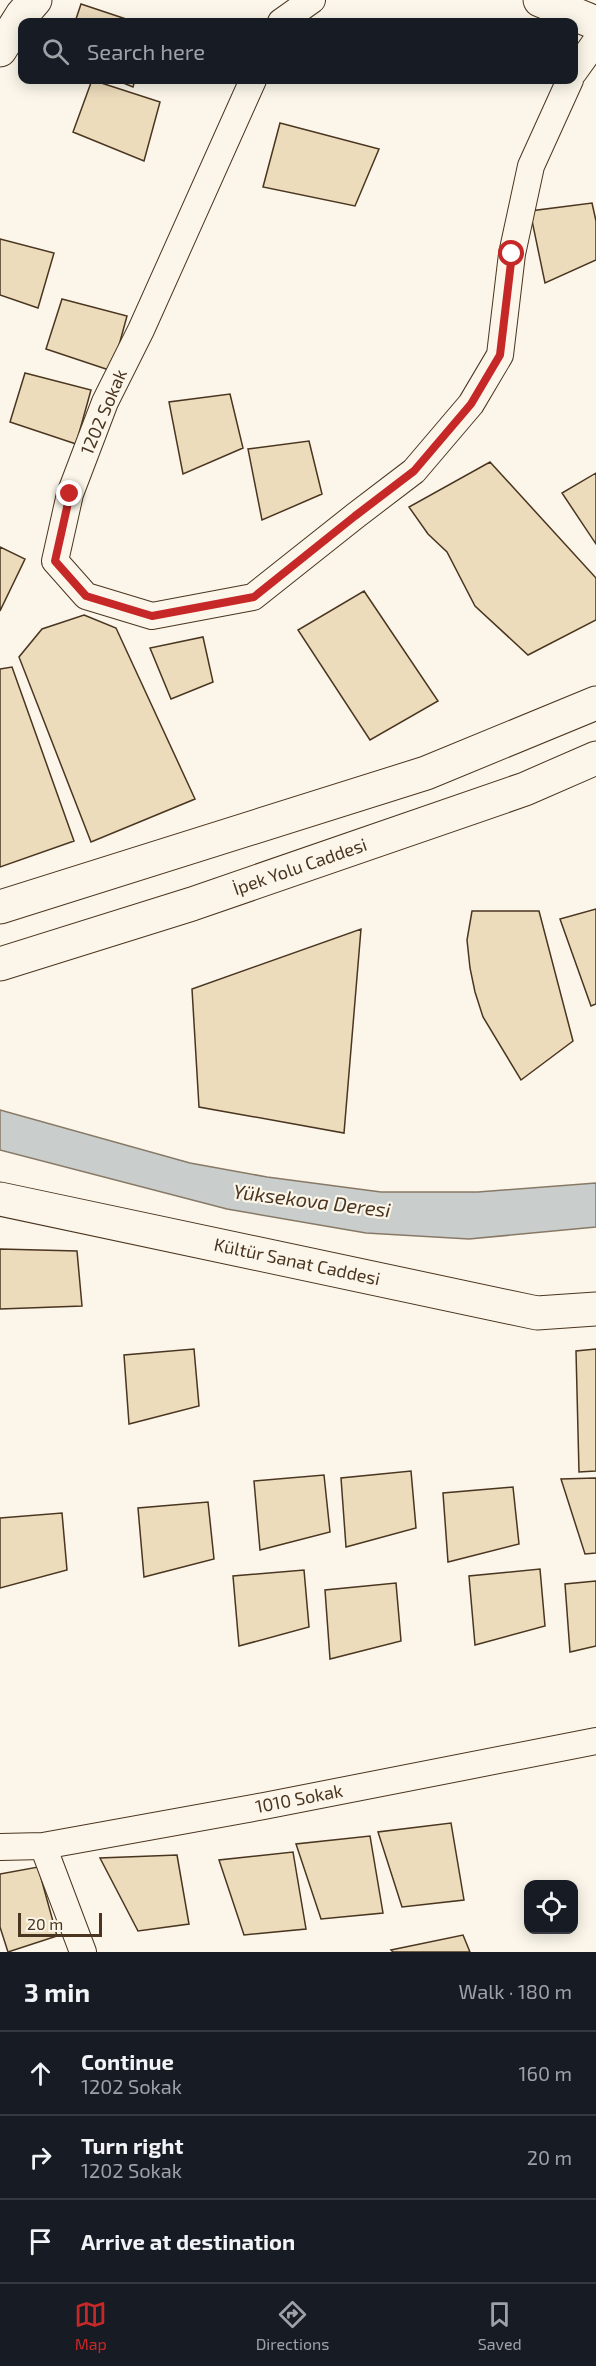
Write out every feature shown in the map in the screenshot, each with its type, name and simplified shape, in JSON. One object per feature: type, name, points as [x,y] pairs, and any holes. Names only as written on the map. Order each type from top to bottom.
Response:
[{"type":"main road","points":[[20,18],[35,0]]},
{"type":"main road","points":[[540,0],[596,24]]},
{"type":"main road","points":[[0,50],[18,21]]},
{"type":"main road","points":[[0,907],[426,773],[596,703]]},
{"type":"main road","name":"İpek Yolu Caddesi","points":[[0,964],[192,904],[525,789],[596,758]]},
{"type":"main road","name":"Kültür Sanat Caddesi","points":[[0,1199],[537,1312],[596,1309]]},
{"type":"street","points":[[287,18],[312,0]]},
{"type":"street","points":[[578,65],[596,41]]},
{"type":"street","name":"1202 Sokak","points":[[251,84],[146,320],[105,402],[70,494],[55,561],[86,596],[152,616],[254,597],[414,471],[471,404],[500,355],[512,254],[531,166],[568,84]]},
{"type":"street","name":"1010 Sokak","points":[[0,1847],[43,1846],[264,1806],[596,1741]]},
{"type":"street","points":[[43,1846],[83,1952]]},
{"type":"water","name":"Yüksekova Deresi","points":[[0,1110],[190,1163],[267,1177],[381,1192],[478,1192],[596,1183],[596,1227],[469,1239],[366,1233],[227,1209],[0,1150]]},
{"type":"building","points":[[81,4],[123,18],[76,18]]},
{"type":"building","points":[[91,84],[104,84],[160,102],[144,161],[73,132]]},
{"type":"building","points":[[280,123],[379,149],[355,206],[263,187]]},
{"type":"building","points":[[592,203],[596,221],[596,260],[545,283],[530,211]]},
{"type":"building","points":[[0,239],[54,253],[38,308],[0,295]]},
{"type":"building","points":[[62,299],[127,316],[112,371],[46,349]]},
{"type":"building","points":[[25,373],[91,390],[76,444],[10,422]]},
{"type":"building","points":[[230,394],[243,448],[183,474],[169,402]]},
{"type":"building","points":[[309,441],[322,494],[262,520],[248,449]]},
{"type":"building","points":[[490,462],[596,578],[596,620],[528,655],[475,606],[447,552],[428,534],[409,507]]},
{"type":"building","points":[[596,473],[596,544],[562,493]]},
{"type":"building","points":[[0,547],[25,559],[0,611]]},
{"type":"building","points":[[364,591],[438,701],[370,740],[298,630]]},
{"type":"building","points":[[84,615],[116,628],[195,799],[91,842],[19,657],[42,629]]},
{"type":"building","points":[[203,637],[213,682],[171,699],[150,648]]},
{"type":"building","points":[[12,667],[74,841],[0,867],[0,669]]},
{"type":"building","points":[[596,909],[596,1004],[591,1006],[560,919]]},
{"type":"building","points":[[472,911],[539,911],[573,1041],[521,1080],[483,1017],[475,992],[467,940]]},
{"type":"building","points":[[361,929],[344,1133],[199,1107],[192,989]]},
{"type":"building","points":[[0,1249],[77,1251],[82,1306],[0,1309]]},
{"type":"building","points":[[194,1349],[199,1406],[129,1424],[124,1355]]},
{"type":"building","points":[[596,1349],[596,1471],[579,1472],[576,1351]]},
{"type":"building","points":[[411,1471],[416,1528],[346,1547],[341,1478]]},
{"type":"building","points":[[324,1475],[330,1532],[260,1550],[254,1481]]},
{"type":"building","points":[[596,1478],[596,1553],[585,1554],[561,1479]]},
{"type":"building","points":[[513,1487],[519,1544],[448,1562],[443,1493]]},
{"type":"building","points":[[208,1502],[214,1559],[144,1577],[138,1508]]},
{"type":"building","points":[[62,1513],[67,1570],[0,1588],[0,1518]]},
{"type":"building","points":[[540,1569],[545,1626],[475,1645],[469,1576]]},
{"type":"building","points":[[304,1570],[309,1627],[239,1646],[233,1576]]},
{"type":"building","points":[[596,1581],[596,1646],[570,1652],[565,1584]]},
{"type":"building","points":[[396,1583],[401,1641],[330,1659],[325,1590]]},
{"type":"building","points":[[451,1823],[464,1900],[402,1907],[378,1832]]},
{"type":"building","points":[[370,1836],[383,1913],[321,1919],[296,1844]]},
{"type":"building","points":[[293,1852],[306,1929],[244,1935],[219,1860]]},
{"type":"building","points":[[177,1855],[189,1924],[138,1931],[100,1858]]},
{"type":"building","points":[[38,1867],[57,1936],[8,1952],[0,1927],[0,1874]]},
{"type":"building","points":[[463,1935],[470,1952],[393,1952],[391,1950]]},
{"type":"route","points":[[70,494],[55,561],[86,596],[152,616],[254,597],[414,471],[471,404],[500,355],[512,254]]}]
